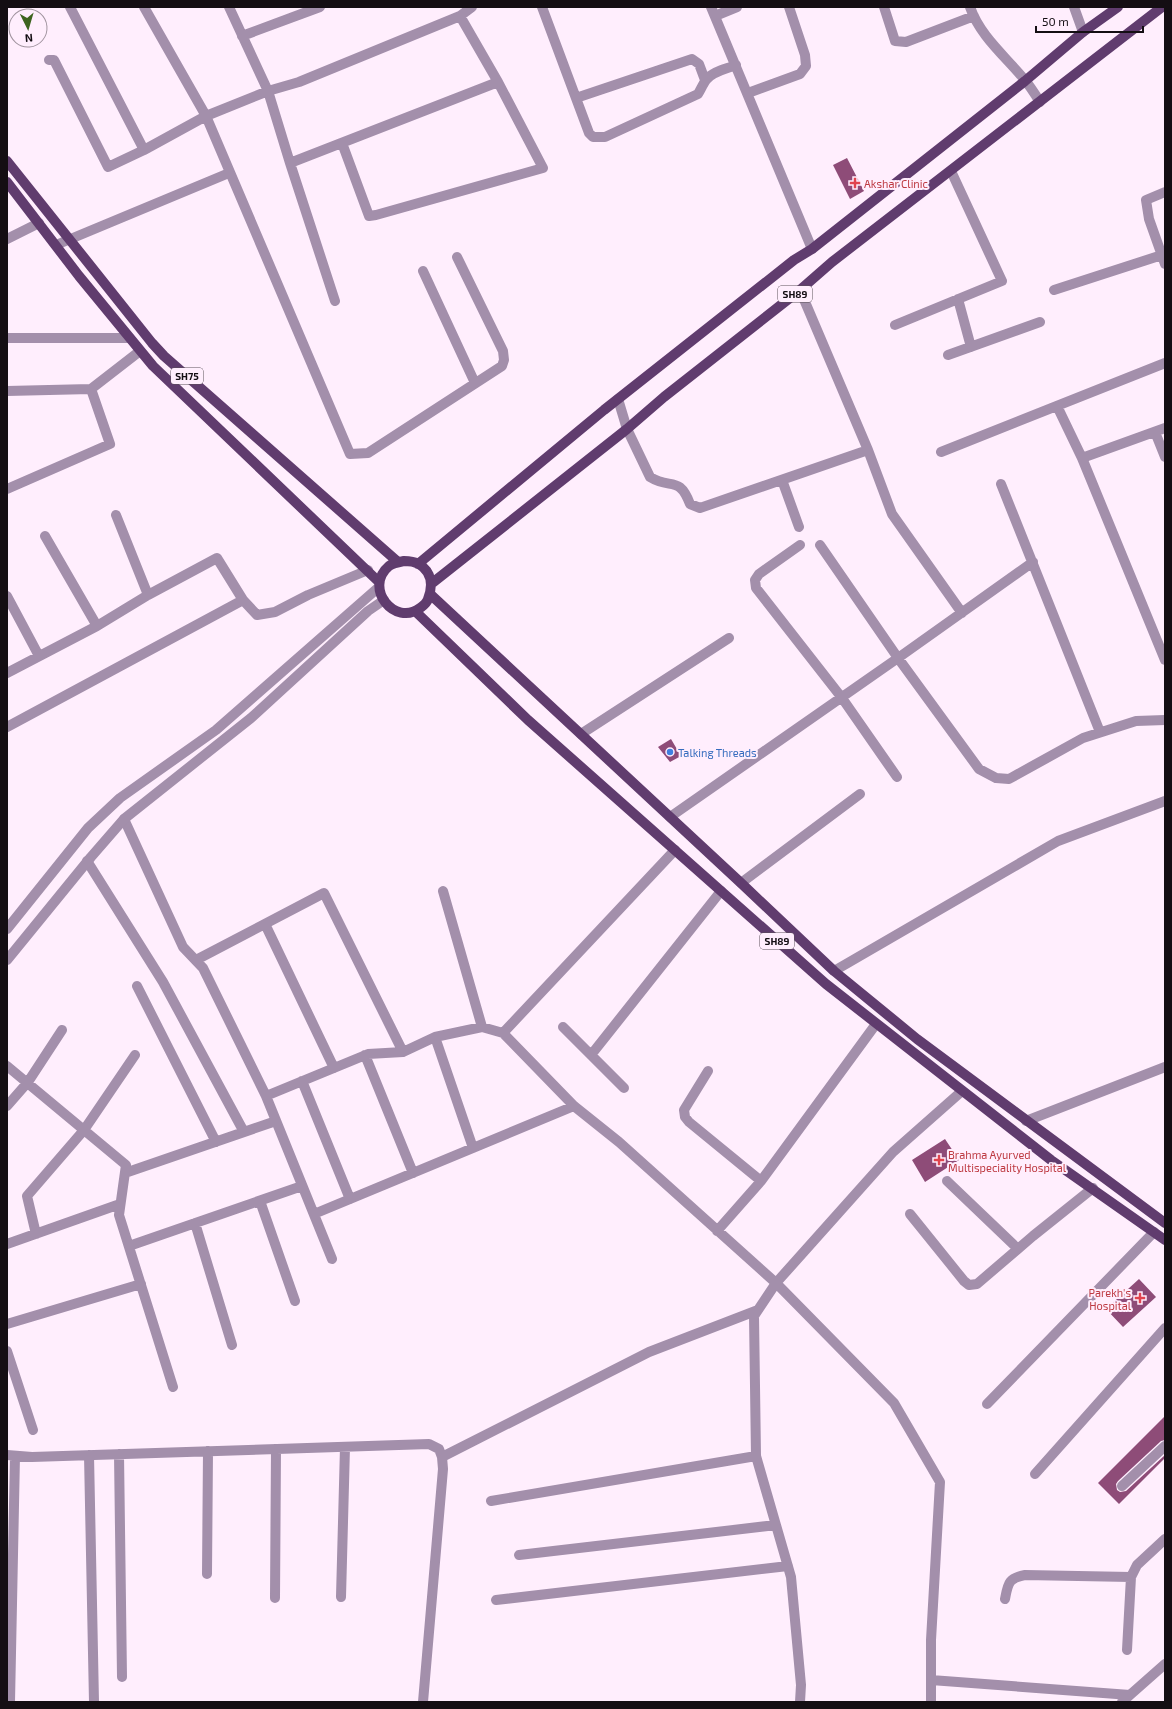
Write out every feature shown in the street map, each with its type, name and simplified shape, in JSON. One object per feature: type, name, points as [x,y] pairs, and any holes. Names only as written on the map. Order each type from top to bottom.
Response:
[{"type":"main road","name":"SH89","points":[[418,564],[618,399],[794,260],[812,249],[1025,81],[1083,32],[1118,7]]},
{"type":"main road","name":"SH89","points":[[1162,7],[832,262],[800,290],[664,397],[627,429],[430,589],[581,734],[834,971],[906,1031],[1165,1223]]},
{"type":"main road","name":"SH75","points":[[7,161],[69,240],[164,356],[398,562]]},
{"type":"main road","name":"SH75","points":[[7,182],[129,338],[153,366],[368,570],[379,584]]},
{"type":"main road","points":[[404,560],[418,564],[429,574],[430,589],[427,602],[415,611],[400,612],[387,606],[380,593],[379,584],[390,566],[398,562],[404,560]]},
{"type":"main road","name":"SH89","points":[[415,611],[528,720],[826,984],[1051,1160],[1093,1188],[1165,1240]]},
{"type":"street","points":[[70,7],[144,150]]},
{"type":"street","points":[[144,7],[206,116],[350,454],[368,453],[502,366],[504,360],[503,351],[457,257]]},
{"type":"street","points":[[229,7],[268,91],[290,164],[335,301]]},
{"type":"street","points":[[242,36],[320,7]]},
{"type":"street","points":[[49,60],[54,60],[108,167],[144,150],[206,116],[268,91],[299,82],[460,16],[472,7]]},
{"type":"street","points":[[542,7],[589,133],[593,137],[605,137],[698,94],[705,80],[712,74],[736,65]]},
{"type":"street","points":[[737,7],[713,12],[812,249]]},
{"type":"street","points":[[748,93],[800,74],[806,66],[805,55],[789,7]]},
{"type":"street","points":[[884,7],[895,41],[906,42],[972,12],[984,34],[1025,81],[1040,102]]},
{"type":"street","points":[[1074,7],[1083,32]]},
{"type":"street","points":[[342,143],[369,216],[543,168],[498,82],[460,16]]},
{"type":"street","points":[[576,98],[692,59],[699,64],[705,80]]},
{"type":"street","points":[[290,164],[498,82]]},
{"type":"street","points":[[895,325],[1002,281],[951,171]]},
{"type":"street","points":[[56,245],[229,173]]},
{"type":"street","points":[[1054,290],[1163,260],[1149,219],[1146,200],[1165,192]]},
{"type":"street","points":[[7,239],[39,223]]},
{"type":"street","points":[[423,271],[475,383]]},
{"type":"street","points":[[800,290],[868,450],[892,514],[962,613]]},
{"type":"street","points":[[958,299],[971,347]]},
{"type":"street","points":[[948,355],[1040,322]]},
{"type":"street","points":[[7,338],[129,338]]},
{"type":"street","points":[[7,391],[91,389],[140,351]]},
{"type":"street","points":[[941,452],[1165,363]]},
{"type":"street","points":[[7,489],[110,444],[91,389]]},
{"type":"street","points":[[618,399],[627,429],[650,477],[658,481],[677,484],[682,488],[690,504],[700,508],[710,506],[868,450]]},
{"type":"street","points":[[1056,406],[1082,458],[1165,660]]},
{"type":"street","points":[[1082,458],[1165,428]]},
{"type":"street","points":[[1155,432],[1165,457]]},
{"type":"street","points":[[782,480],[799,527]]},
{"type":"street","points":[[1001,484],[1100,732]]},
{"type":"street","points":[[116,515],[148,595]]},
{"type":"street","points":[[46,536],[97,626]]},
{"type":"street","points":[[800,545],[759,574],[755,580],[756,588],[842,698],[897,776]]},
{"type":"street","points":[[820,545],[898,658],[979,769],[996,778],[1009,779],[1083,738],[1100,732],[1136,721],[1165,720]]},
{"type":"street","points":[[7,673],[97,626],[148,595],[217,558],[243,600],[257,615],[275,612],[308,595],[368,570]]},
{"type":"street","points":[[670,817],[842,698],[1033,562]]},
{"type":"street","points":[[7,929],[88,828],[109,807],[216,730],[379,584]]},
{"type":"street","points":[[7,596],[39,656]]},
{"type":"street","points":[[7,727],[243,600]]},
{"type":"street","points":[[7,960],[87,861],[124,820],[251,718],[368,611],[384,600]]},
{"type":"street","points":[[581,734],[729,638]]},
{"type":"street","points":[[741,883],[860,794]]},
{"type":"street","points":[[834,971],[1058,841],[1165,801]]},
{"type":"street","points":[[124,820],[183,947],[203,968],[266,1096],[332,1259]]},
{"type":"street","points":[[503,1033],[675,850]]},
{"type":"street","points":[[87,861],[163,982],[244,1132]]},
{"type":"street","points":[[443,891],[482,1027]]},
{"type":"street","points":[[591,1055],[721,891]]},
{"type":"street","points":[[196,960],[324,893],[403,1052]]},
{"type":"street","points":[[265,924],[334,1068]]},
{"type":"street","points":[[137,986],[216,1142]]},
{"type":"street","points":[[717,1231],[761,1181],[876,1024]]},
{"type":"street","points":[[266,1096],[365,1055],[403,1052],[435,1037],[482,1027],[503,1033],[574,1106],[619,1142],[776,1283],[894,1403],[940,1482],[931,1640],[931,1702]]},
{"type":"street","points":[[563,1027],[624,1088]]},
{"type":"street","points":[[7,1106],[28,1082],[62,1030]]},
{"type":"street","points":[[435,1037],[473,1148]]},
{"type":"street","points":[[365,1055],[413,1173]]},
{"type":"street","points":[[36,1234],[27,1196],[84,1130],[135,1056]]},
{"type":"street","points":[[7,1066],[126,1165],[119,1215],[173,1387]]},
{"type":"street","points":[[1026,1121],[1165,1067]]},
{"type":"street","points":[[708,1071],[684,1110],[685,1117],[689,1122],[761,1181]]},
{"type":"street","points":[[302,1081],[350,1199]]},
{"type":"street","points":[[800,1702],[801,1685],[791,1577],[756,1456],[754,1316],[776,1283],[893,1152],[962,1091]]},
{"type":"street","points":[[314,1214],[574,1106]]},
{"type":"street","points":[[125,1173],[276,1121]]},
{"type":"street","points":[[947,1181],[1018,1249]]},
{"type":"street","points":[[129,1246],[302,1186]]},
{"type":"street","points":[[910,1214],[964,1281],[970,1286],[977,1284],[1093,1188]]},
{"type":"street","points":[[260,1201],[295,1301]]},
{"type":"street","points":[[7,1244],[120,1204]]},
{"type":"street","points":[[195,1223],[232,1345]]},
{"type":"street","points":[[987,1404],[1154,1232]]},
{"type":"street","points":[[7,1324],[141,1284]]},
{"type":"street","points":[[442,1457],[649,1352],[758,1310]]},
{"type":"street","points":[[1035,1474],[1165,1328]]},
{"type":"street","points":[[7,1351],[33,1430]]},
{"type":"street","points":[[10,1702],[11,1456],[32,1457],[429,1444],[439,1449],[442,1457],[443,1469],[423,1702]]},
{"type":"street","points":[[1122,1486],[1165,1446]]},
{"type":"street","points":[[341,1597],[345,1447]]},
{"type":"street","points":[[275,1598],[276,1449]]},
{"type":"street","points":[[207,1574],[208,1451]]},
{"type":"street","points":[[119,1454],[122,1677]]},
{"type":"street","points":[[89,1455],[94,1702]]},
{"type":"street","points":[[492,1501],[756,1456]]},
{"type":"street","points":[[519,1555],[776,1525]]},
{"type":"street","points":[[1127,1650],[1131,1577],[1138,1565],[1165,1539]]},
{"type":"street","points":[[496,1600],[788,1566]]},
{"type":"street","points":[[1005,1599],[1009,1583],[1015,1577],[1025,1575],[1131,1577]]},
{"type":"street","points":[[931,1680],[1126,1699],[1165,1664]]},
{"type":"building","points":[[847,158],[864,191],[850,199],[833,165]]},
{"type":"building","name":"Talking Threads","points":[[671,739],[681,756],[670,762],[658,747]]},
{"type":"building","points":[[945,1139],[959,1160],[925,1182],[912,1160]]},
{"type":"building","points":[[1139,1279],[1156,1297],[1123,1327],[1106,1309]]},
{"type":"building","points":[[1165,1416],[1165,1440],[1161,1441],[1118,1481],[1116,1484],[1117,1490],[1120,1492],[1126,1491],[1165,1455],[1165,1458],[1119,1504],[1098,1483]]},
{"type":"place","name":"Akshar Clinic","points":[[855,183]]},
{"type":"place","name":"Talking Threads","points":[[670,752]]},
{"type":"place","name":"Brahma Ayurved Multispeciality Hospital","points":[[939,1160]]},
{"type":"place","name":"Parekh's Hospital","points":[[1140,1298]]}]
